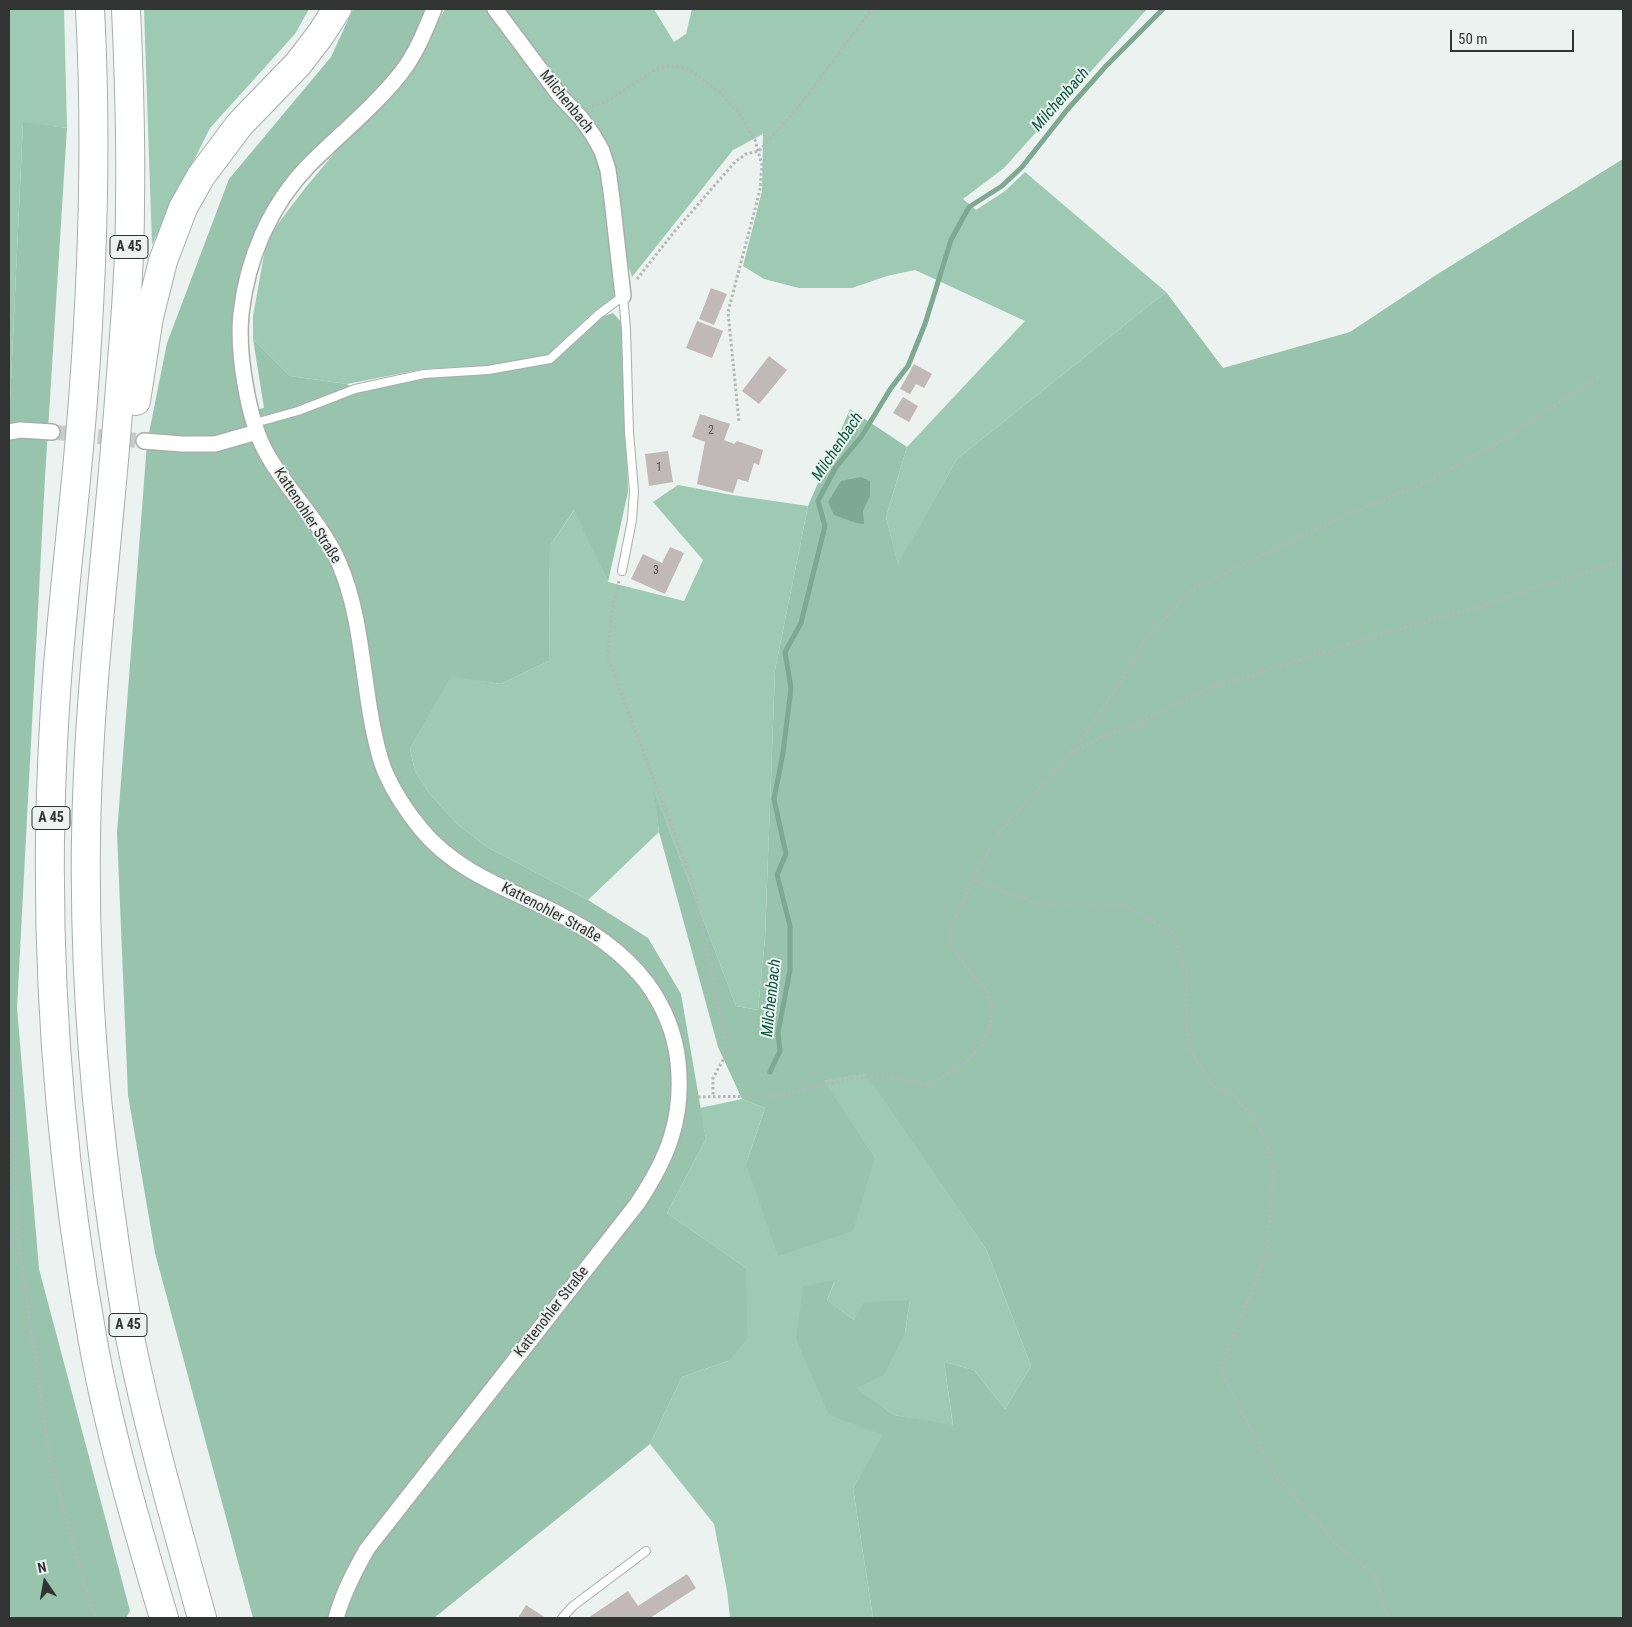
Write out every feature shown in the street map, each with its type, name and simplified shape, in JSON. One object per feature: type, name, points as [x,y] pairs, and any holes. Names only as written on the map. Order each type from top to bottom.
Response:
[{"type":"highway","name":"A 45","points":[[90,9],[94,123],[94,210],[83,393],[59,649],[50,839],[52,967],[63,1128],[75,1235],[94,1346],[130,1505],[164,1618]]},
{"type":"highway","name":"A 45","points":[[126,9],[130,120],[130,208],[125,318],[88,765],[86,895],[91,1025],[102,1161],[130,1339],[164,1480],[202,1618]]},
{"type":"highway","points":[[111,484],[130,454],[149,316],[163,261],[183,208],[201,176],[240,124],[298,64],[337,9]]},
{"type":"street","name":"Kattenohler Straße","points":[[336,1618],[340,1602],[352,1574],[367,1550],[652,1181],[672,1140],[680,1099],[679,1074],[673,1038],[661,1005],[629,962],[590,932],[557,913],[490,882],[452,858],[424,833],[399,799],[386,774],[379,753],[371,718],[356,618],[339,562],[326,539],[268,456],[256,428],[242,368],[240,316],[246,283],[263,233],[276,208],[308,166],[368,110],[403,70],[413,54],[434,9]]},
{"type":"street","name":"Milchenbach","points":[[495,9],[550,83],[593,135],[602,151],[608,170],[623,296]]},
{"type":"street","points":[[144,440],[182,444],[215,444],[256,428]]},
{"type":"street","points":[[9,432],[20,430],[52,432]]},
{"type":"lane","points":[[256,428],[355,389],[416,375],[488,370],[550,359],[599,314],[623,296]]},
{"type":"lane","points":[[622,572],[632,520],[634,491],[629,432],[626,329],[623,296]]},
{"type":"lane","points":[[562,1618],[573,1606],[646,1551]]},
{"type":"path","points":[[623,296],[674,232],[734,162],[746,154],[759,151],[796,110],[872,9]]},
{"type":"path","points":[[574,111],[582,107],[600,104],[655,70],[667,66],[680,67],[690,70],[703,78],[720,92],[747,125],[759,151],[762,165],[760,190],[728,312],[739,422]]},
{"type":"path","points":[[622,572],[611,616],[608,658],[693,883],[728,1051],[713,1078],[713,1096],[776,1096],[855,1078],[900,1078],[928,1086],[966,1062],[982,1044],[990,1026],[992,1008],[987,990],[952,947],[951,926],[973,879],[1000,831],[1086,732],[1114,692],[1146,639],[1190,590],[1340,518],[1427,482],[1508,438],[1598,377]]},
{"type":"path","points":[[1068,754],[1103,736],[1131,727],[1204,690],[1379,635],[1468,610],[1623,560]]},
{"type":"path","points":[[973,879],[1036,904],[1124,905],[1172,932],[1186,970],[1186,1026],[1190,1049],[1212,1086],[1231,1092],[1258,1124],[1274,1163],[1267,1252],[1220,1370],[1275,1475],[1342,1550],[1374,1573],[1387,1614],[1384,1618]]},
{"type":"path","points":[[9,1047],[18,1239],[50,1460],[89,1601],[96,1618]]},
{"type":"path","points":[[9,1247],[18,1239]]},
{"type":"shaded area","points":[[9,9],[64,9],[67,128],[23,123],[9,424]]},
{"type":"shaded area","points":[[144,9],[309,9],[295,34],[210,128],[152,245]]},
{"type":"shaded area","points":[[353,9],[434,9],[413,54],[276,208],[241,316],[252,411],[264,408],[253,339],[290,376],[347,384],[356,392],[425,377],[551,361],[601,317],[613,313],[624,325],[628,492],[608,582],[574,510],[550,546],[549,661],[501,684],[451,677],[410,749],[415,771],[430,794],[456,823],[487,847],[588,900],[648,938],[681,994],[706,1139],[667,1213],[746,1268],[747,1339],[728,1361],[682,1377],[650,1444],[434,1618],[253,1618],[155,1253],[128,1095],[117,833],[147,443],[167,343],[229,179],[331,57]]},
{"type":"shaded area","points":[[445,9],[490,9],[577,120],[598,153],[623,295],[596,310],[548,355],[487,366],[424,369],[347,384],[290,376],[253,339],[253,316],[267,238],[306,187],[364,118],[414,64]]},
{"type":"shaded area","points":[[500,9],[654,9],[674,42],[686,34],[692,9],[1147,9],[1004,168],[963,199],[976,210],[1005,191],[1025,172],[1166,292],[957,459],[898,565],[886,517],[907,447],[1025,321],[915,270],[887,276],[852,288],[799,288],[764,279],[743,266],[762,191],[763,134],[733,150],[632,277],[623,248],[612,169]]},
{"type":"shaded area","points":[[23,122],[67,128],[45,477],[17,1008],[39,1269],[130,1611],[126,1618],[9,1618],[9,424]]},
{"type":"shaded area","points":[[1623,159],[1623,1618],[873,1618],[853,1488],[883,1435],[829,1415],[796,1339],[803,1286],[835,1280],[827,1300],[854,1320],[864,1302],[910,1300],[905,1333],[884,1375],[856,1388],[894,1415],[953,1425],[944,1362],[974,1370],[1005,1409],[1031,1366],[987,1251],[865,1073],[824,1081],[875,1157],[853,1231],[778,1256],[746,1164],[765,1108],[742,1099],[718,1047],[659,832],[653,787],[736,1006],[758,1010],[765,938],[775,670],[808,506],[850,409],[907,447],[886,517],[898,564],[957,459],[1166,292],[1223,368],[1350,332],[1436,275]]},
{"type":"shaded area","points":[[861,477],[870,481],[870,496],[863,511],[864,524],[834,515],[828,502],[841,481]]},
{"type":"shaded area","points":[[678,485],[808,506],[775,670],[765,938],[758,1010],[736,1006],[654,790],[659,832],[588,900],[487,847],[456,823],[430,794],[415,771],[410,749],[451,676],[501,684],[549,661],[550,546],[575,509],[608,582],[684,601],[703,560],[653,502]]},
{"type":"shaded area","points":[[865,1072],[987,1251],[1031,1366],[1005,1409],[974,1370],[944,1362],[953,1426],[894,1415],[855,1388],[905,1333],[910,1300],[854,1320],[827,1300],[835,1281],[796,1339],[884,1435],[853,1488],[873,1618],[730,1618],[727,1591],[714,1524],[650,1444],[682,1377],[728,1361],[746,1268],[667,1213],[706,1139],[700,1108],[742,1099],[765,1108],[746,1164],[875,1157],[823,1081]]},
{"type":"building","points":[[711,288],[727,294],[714,325],[699,319]]},
{"type":"building","points":[[697,321],[723,331],[712,358],[686,348]]},
{"type":"building","points":[[769,356],[787,370],[759,404],[742,391]]},
{"type":"building","points":[[914,364],[932,374],[924,388],[916,384],[910,394],[900,389]]},
{"type":"building","points":[[903,397],[918,406],[909,422],[893,413]]},
{"type":"building","points":[[700,414],[730,424],[724,440],[734,444],[737,441],[763,450],[759,465],[754,463],[748,482],[738,479],[733,493],[697,484],[705,442],[692,437]]},
{"type":"building","points":[[668,451],[673,482],[649,486],[645,454]]},
{"type":"building","points":[[670,547],[684,553],[665,594],[631,579],[643,554],[662,563]]},
{"type":"building","points":[[687,1574],[696,1588],[650,1618],[588,1618],[628,1591],[638,1606]]},
{"type":"building","points":[[526,1605],[546,1618],[518,1618]]},
{"type":"waterway","name":"Milchenbach","points":[[770,1072],[780,1051],[778,1033],[790,970],[790,926],[777,875],[786,854],[774,799],[783,753],[791,688],[785,652],[801,623],[825,526],[818,501],[836,467],[861,437],[891,388],[908,366],[925,324],[951,240],[969,207],[1002,186],[1022,167],[1067,110],[1106,66],[1163,9]]},
{"type":"tunnel","points":[[52,432],[144,441]]}]
